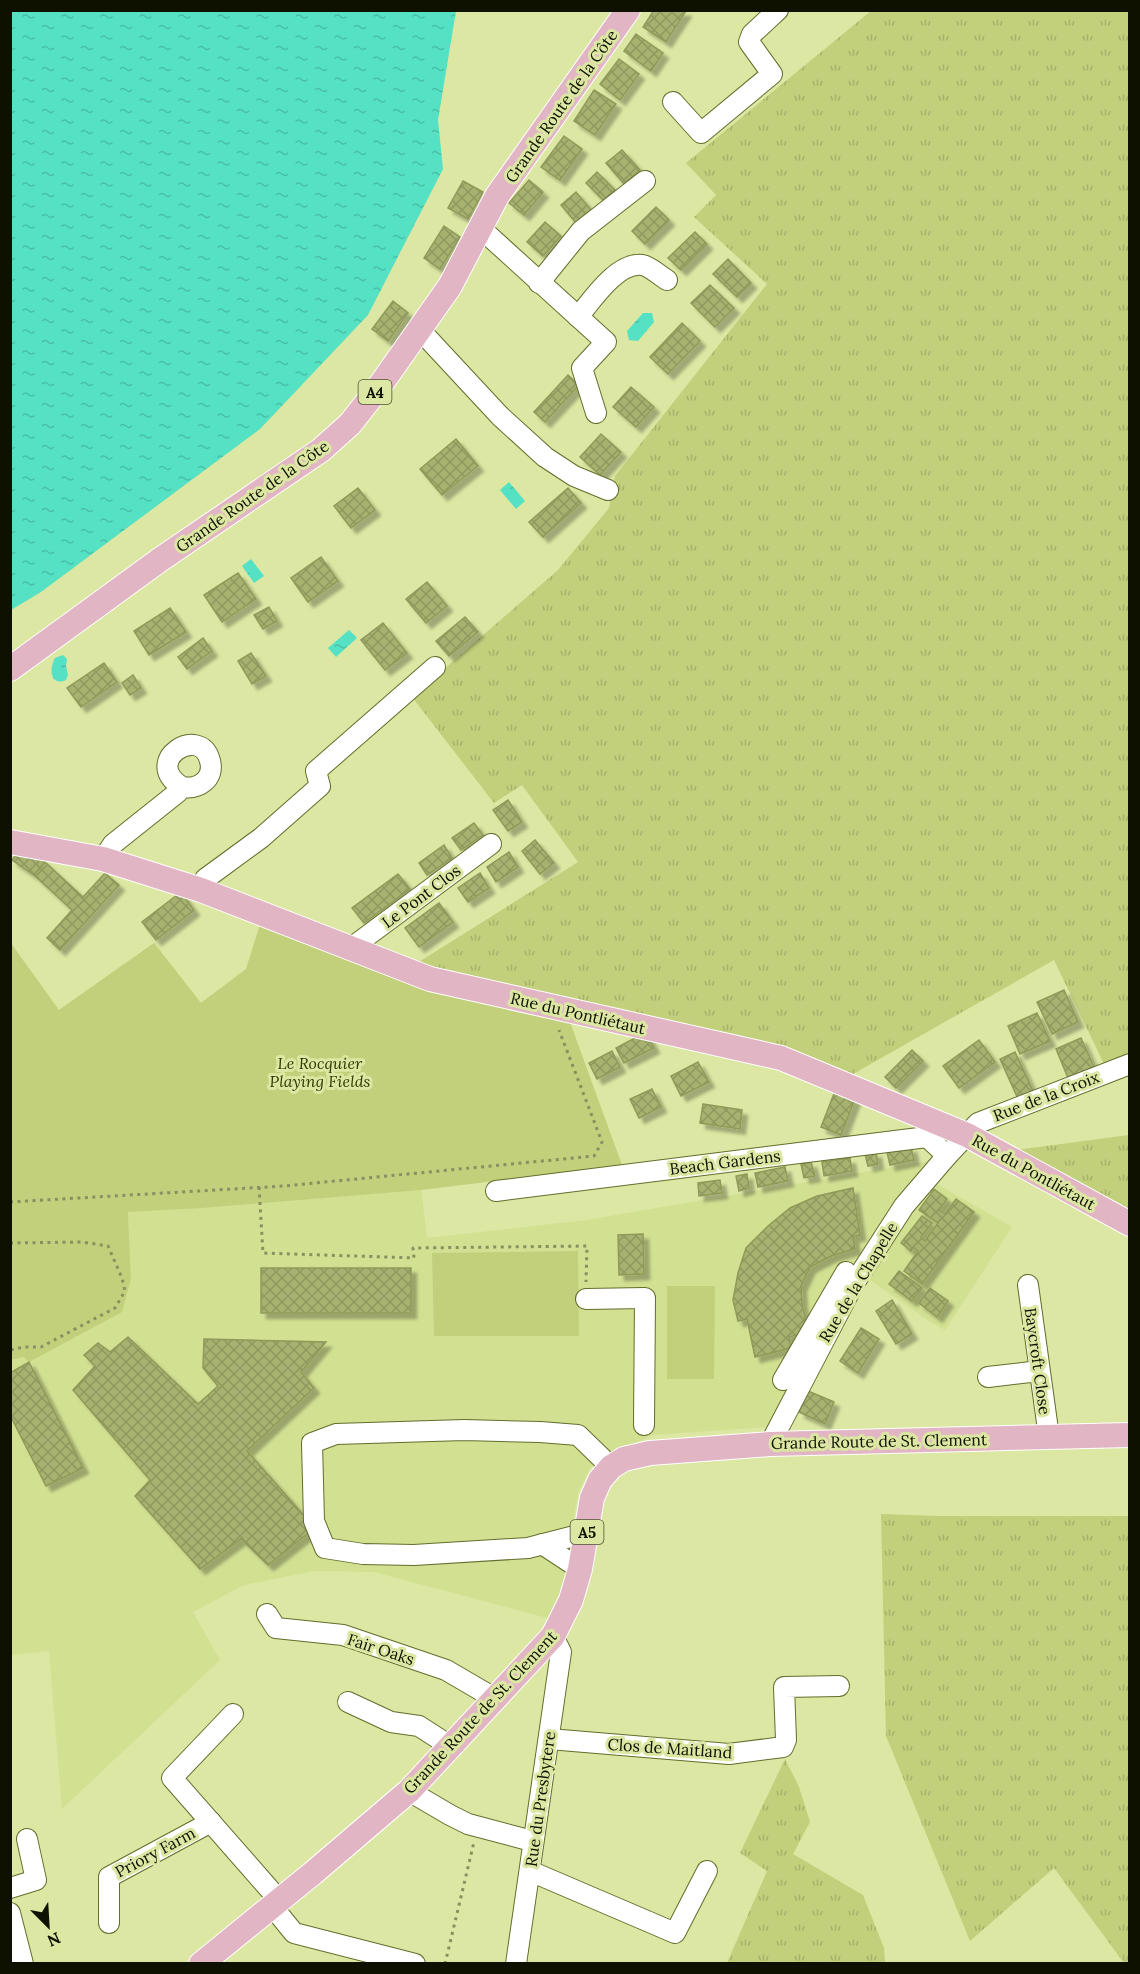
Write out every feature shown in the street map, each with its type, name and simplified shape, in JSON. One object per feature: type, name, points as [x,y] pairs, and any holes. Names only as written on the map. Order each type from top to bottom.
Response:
[{"type":"main road","name":"Grande Route de la Côte","points":[[10,669],[161,559],[321,450],[350,424],[450,286],[497,196],[628,10]]},
{"type":"main road","name":"Rue du Pontliétaut","points":[[10,842],[104,859],[201,890],[430,980],[781,1058],[967,1135],[1130,1224]]},
{"type":"main road","name":"Grande Route de St. Clement","points":[[201,1964],[409,1791],[553,1636],[571,1600],[580,1569],[592,1498],[600,1480],[611,1467],[624,1459],[650,1453],[770,1444],[1130,1435]]},
{"type":"street","points":[[673,102],[701,133],[772,74],[750,42],[752,34],[778,10]]},
{"type":"street","points":[[539,283],[581,231],[645,181]]},
{"type":"street","points":[[480,230],[606,342],[582,368],[596,413]]},
{"type":"street","points":[[578,317],[611,279],[628,266],[644,265],[667,280]]},
{"type":"street","points":[[420,330],[500,416],[545,457],[574,476],[608,490]]},
{"type":"street","points":[[201,890],[205,879],[261,838],[320,786],[316,771],[435,666]]},
{"type":"street","points":[[104,859],[113,844],[182,787]]},
{"type":"street","name":"Le Pont Clos","points":[[351,948],[491,844]]},
{"type":"street","name":"Rue de la Croix","points":[[967,1135],[978,1123],[1130,1064]]},
{"type":"street","name":"Rue de la Chapelle","points":[[770,1444],[853,1285],[904,1206],[967,1135]]},
{"type":"street","name":"Beach Gardens","points":[[496,1191],[927,1137],[946,1157]]},
{"type":"street","points":[[783,1380],[841,1279],[893,1203],[904,1206]]},
{"type":"street","name":"Baycroft Close","points":[[1028,1285],[1049,1437]]},
{"type":"street","points":[[586,1299],[645,1298],[645,1425]]},
{"type":"street","points":[[988,1377],[1039,1371]]},
{"type":"street","points":[[586,1533],[528,1548],[414,1555],[363,1554],[325,1548],[314,1521],[312,1443],[336,1434],[464,1430],[540,1432],[578,1436],[611,1467]]},
{"type":"street","points":[[542,1544],[580,1569]]},
{"type":"street","name":"Fair Oaks","points":[[267,1614],[276,1628],[343,1635],[446,1670],[494,1698]]},
{"type":"street","name":"Rue du Presbytere","points":[[516,1964],[561,1652],[553,1636]]},
{"type":"street","name":"Clos de Maitland","points":[[549,1739],[729,1754],[783,1747],[786,1740],[784,1688],[840,1686]]},
{"type":"street","points":[[348,1702],[391,1722],[419,1726],[450,1746]]},
{"type":"street","name":"Priory Farm","points":[[233,1714],[172,1778],[211,1822],[275,1903],[294,1934],[415,1964]]},
{"type":"street","points":[[409,1791],[450,1815],[478,1826],[532,1841]]},
{"type":"street","name":"Priory Farm","points":[[110,1923],[109,1877],[211,1822]]},
{"type":"street","points":[[10,1888],[36,1880],[27,1839]]},
{"type":"street","points":[[530,1871],[675,1933],[707,1871]]},
{"type":"street","points":[[10,1913],[23,1964]]},
{"type":"path","points":[[10,1202],[259,1187],[594,1156],[602,1142],[558,1028]]},
{"type":"path","points":[[259,1187],[263,1253],[414,1258],[413,1248],[587,1246],[586,1299]]},
{"type":"path","points":[[10,1243],[82,1242],[108,1246],[122,1278],[125,1292],[115,1308],[41,1347],[10,1350]]},
{"type":"path","points":[[445,1964],[478,1826]]},
{"type":"shaded area","points":[[263,915],[622,1165],[421,1190],[427,1238],[587,1220],[935,1160],[769,1427],[653,1435],[601,1458],[590,1468],[578,1493],[569,1546],[570,1561],[551,1619],[374,1572],[314,1571],[244,1585],[193,1612],[220,1660],[62,1809],[49,1651],[11,1655],[11,1360],[24,1357],[131,1279],[128,1213],[10,942],[59,1010],[154,943],[201,1003],[246,969]]},
{"type":"shaded area","points":[[933,1182],[1012,1227],[945,1330],[866,1277]]},
{"type":"green space","points":[[871,11],[1129,11],[1129,1055],[1104,1064],[1054,960],[853,1074],[794,1054],[414,965],[578,862],[522,785],[494,803],[412,697],[558,570],[609,508],[615,476],[767,284],[694,217],[716,195],[686,163]]},
{"type":"green space","name":"Le Rocquier Playing Fields","points":[[263,915],[566,1011],[622,1165],[421,1190],[128,1212],[131,1279],[122,1312],[29,1362],[24,1357],[11,1360],[10,942],[59,1010],[154,943],[201,1003],[246,969]]},
{"type":"green space","points":[[1129,1135],[1129,1216],[1008,1151]]},
{"type":"green space","points":[[578,1251],[579,1336],[434,1336],[432,1253]]},
{"type":"green space","points":[[667,1286],[715,1286],[714,1379],[667,1379]]},
{"type":"green space","points":[[881,1514],[1129,1516],[1129,1963],[1124,1963],[1054,1868],[970,1941],[886,1736]]},
{"type":"green space","points":[[785,1759],[799,1787],[810,1822],[793,1854],[863,1895],[884,1948],[885,1963],[727,1963],[767,1871],[740,1853]]},
{"type":"water","points":[[10,11],[456,11],[438,120],[443,169],[368,315],[260,429],[41,592],[11,610]]},
{"type":"water","points":[[643,313],[652,313],[654,322],[638,341],[629,340],[627,331]]},
{"type":"water","points":[[509,482],[525,501],[516,509],[500,490]]},
{"type":"water","points":[[251,559],[264,576],[254,583],[242,566]]},
{"type":"water","points":[[349,630],[357,638],[336,657],[328,648]]},
{"type":"water","points":[[63,655],[67,659],[68,675],[66,680],[57,681],[52,675],[52,667],[55,658]]},
{"type":"building","points":[[654,10],[686,11],[666,42],[643,27]]},
{"type":"building","points":[[636,34],[663,53],[651,71],[624,51]]},
{"type":"building","points":[[619,59],[639,74],[620,100],[600,84]]},
{"type":"building","points":[[594,90],[616,104],[595,135],[574,121]]},
{"type":"building","points":[[564,136],[582,149],[560,180],[541,167]]},
{"type":"building","points":[[622,150],[640,170],[624,184],[606,163]]},
{"type":"building","points":[[597,172],[615,190],[604,201],[586,183]]},
{"type":"building","points":[[529,180],[543,192],[524,215],[509,203]]},
{"type":"building","points":[[463,181],[483,192],[468,219],[448,208]]},
{"type":"building","points":[[576,192],[591,210],[576,223],[561,205]]},
{"type":"building","points":[[656,207],[669,220],[645,244],[632,231]]},
{"type":"building","points":[[545,222],[561,236],[543,256],[527,242]]},
{"type":"building","points":[[444,226],[460,237],[440,269],[424,258]]},
{"type":"building","points":[[695,232],[707,244],[681,270],[668,258]]},
{"type":"building","points":[[728,259],[751,283],[737,297],[713,274]]},
{"type":"building","points":[[710,285],[734,308],[715,327],[691,303]]},
{"type":"building","points":[[393,301],[408,313],[388,341],[372,329]]},
{"type":"building","points":[[682,323],[700,341],[668,374],[650,357]]},
{"type":"building","points":[[568,375],[579,385],[545,422],[534,412]]},
{"type":"building","points":[[631,387],[654,407],[636,427],[613,407]]},
{"type":"building","points":[[601,434],[621,452],[600,475],[580,457]]},
{"type":"building","points":[[456,439],[478,466],[442,495],[420,469]]},
{"type":"building","points":[[358,488],[375,510],[351,528],[334,506]]},
{"type":"building","points":[[568,488],[581,503],[543,537],[529,522]]},
{"type":"building","points":[[321,557],[338,581],[308,602],[291,578]]},
{"type":"building","points":[[238,573],[256,599],[222,622],[204,595]]},
{"type":"building","points":[[427,582],[447,606],[426,623],[406,599]]},
{"type":"building","points":[[269,607],[277,621],[263,629],[254,615]]},
{"type":"building","points":[[170,608],[186,632],[149,655],[134,631]]},
{"type":"building","points":[[465,617],[478,632],[449,656],[436,641]]},
{"type":"building","points":[[383,623],[407,653],[385,670],[361,640]]},
{"type":"building","points":[[203,638],[212,651],[187,669],[178,657]]},
{"type":"building","points":[[251,653],[266,676],[252,684],[238,661]]},
{"type":"building","points":[[104,663],[117,682],[81,707],[67,688]]},
{"type":"building","points":[[133,675],[141,688],[130,695],[122,683]]},
{"type":"building","points":[[508,800],[522,822],[508,831],[493,810]]},
{"type":"building","points":[[474,823],[483,835],[461,850],[452,838]]},
{"type":"building","points":[[535,840],[554,863],[540,874],[522,851]]},
{"type":"building","points":[[444,845],[452,858],[427,875],[419,863]]},
{"type":"building","points":[[21,848],[45,862],[34,875],[12,860]]},
{"type":"building","points":[[509,852],[518,867],[496,882],[487,867]]},
{"type":"building","points":[[45,862],[83,897],[105,873],[119,885],[60,950],[47,938],[72,910],[34,875]]},
{"type":"building","points":[[480,873],[489,888],[468,902],[458,888]]},
{"type":"building","points":[[398,874],[410,889],[364,923],[352,908]]},
{"type":"building","points":[[181,892],[194,910],[156,940],[142,922]]},
{"type":"building","points":[[439,903],[453,922],[419,947],[405,928]]},
{"type":"building","points":[[1064,990],[1078,1022],[1052,1034],[1037,1002]]},
{"type":"building","points":[[1037,1013],[1050,1041],[1020,1054],[1008,1026]]},
{"type":"building","points":[[646,1032],[654,1048],[624,1063],[616,1048]]},
{"type":"building","points":[[1081,1038],[1094,1067],[1068,1078],[1056,1049]]},
{"type":"building","points":[[979,1040],[995,1062],[959,1088],[943,1066]]},
{"type":"building","points":[[912,1050],[923,1061],[896,1088],[885,1077]]},
{"type":"building","points":[[612,1051],[620,1067],[597,1079],[589,1063]]},
{"type":"building","points":[[1015,1052],[1034,1093],[1019,1101],[1000,1059]]},
{"type":"building","points":[[698,1062],[709,1082],[681,1096],[671,1076]]},
{"type":"building","points":[[652,1089],[661,1107],[639,1118],[630,1099]]},
{"type":"building","points":[[835,1091],[855,1099],[841,1135],[821,1127]]},
{"type":"building","points":[[703,1104],[742,1110],[740,1129],[700,1123]]},
{"type":"building","points":[[911,1147],[914,1160],[890,1165],[887,1152]]},
{"type":"building","points":[[876,1152],[878,1164],[868,1166],[865,1154]]},
{"type":"building","points":[[850,1158],[852,1171],[824,1176],[822,1162]]},
{"type":"building","points":[[811,1162],[815,1176],[804,1178],[801,1164]]},
{"type":"building","points":[[785,1167],[788,1181],[758,1187],[755,1173]]},
{"type":"building","points":[[747,1174],[749,1188],[739,1191],[736,1176]]},
{"type":"building","points":[[720,1180],[722,1193],[699,1196],[698,1183]]},
{"type":"building","points":[[853,1188],[860,1235],[853,1237],[855,1249],[831,1256],[810,1267],[801,1286],[802,1305],[809,1331],[789,1337],[791,1348],[755,1357],[747,1319],[738,1321],[733,1300],[746,1248],[790,1208],[817,1196]]},
{"type":"building","points":[[934,1189],[947,1199],[939,1210],[945,1214],[956,1199],[974,1212],[922,1284],[904,1271],[918,1251],[913,1247],[911,1251],[901,1243],[922,1216],[932,1223],[921,1237],[925,1241],[938,1223],[919,1210]]},
{"type":"building","points":[[643,1234],[644,1274],[619,1275],[618,1235]]},
{"type":"building","points":[[261,1268],[411,1268],[411,1313],[261,1313]]},
{"type":"building","points":[[899,1271],[922,1288],[912,1301],[889,1284]]},
{"type":"building","points":[[930,1288],[948,1301],[937,1317],[919,1303]]},
{"type":"building","points":[[892,1300],[912,1334],[896,1344],[876,1311]]},
{"type":"building","points":[[861,1328],[879,1339],[858,1373],[840,1361]]},
{"type":"building","points":[[128,1337],[198,1404],[218,1386],[203,1368],[204,1339],[326,1342],[301,1372],[314,1388],[247,1451],[315,1528],[268,1565],[241,1539],[200,1569],[135,1496],[150,1480],[73,1390],[95,1366],[84,1355],[98,1343],[110,1352]]},
{"type":"building","points":[[29,1362],[83,1468],[46,1486],[10,1415],[10,1373]]},
{"type":"building","points":[[808,1391],[834,1402],[825,1424],[799,1412]]}]
